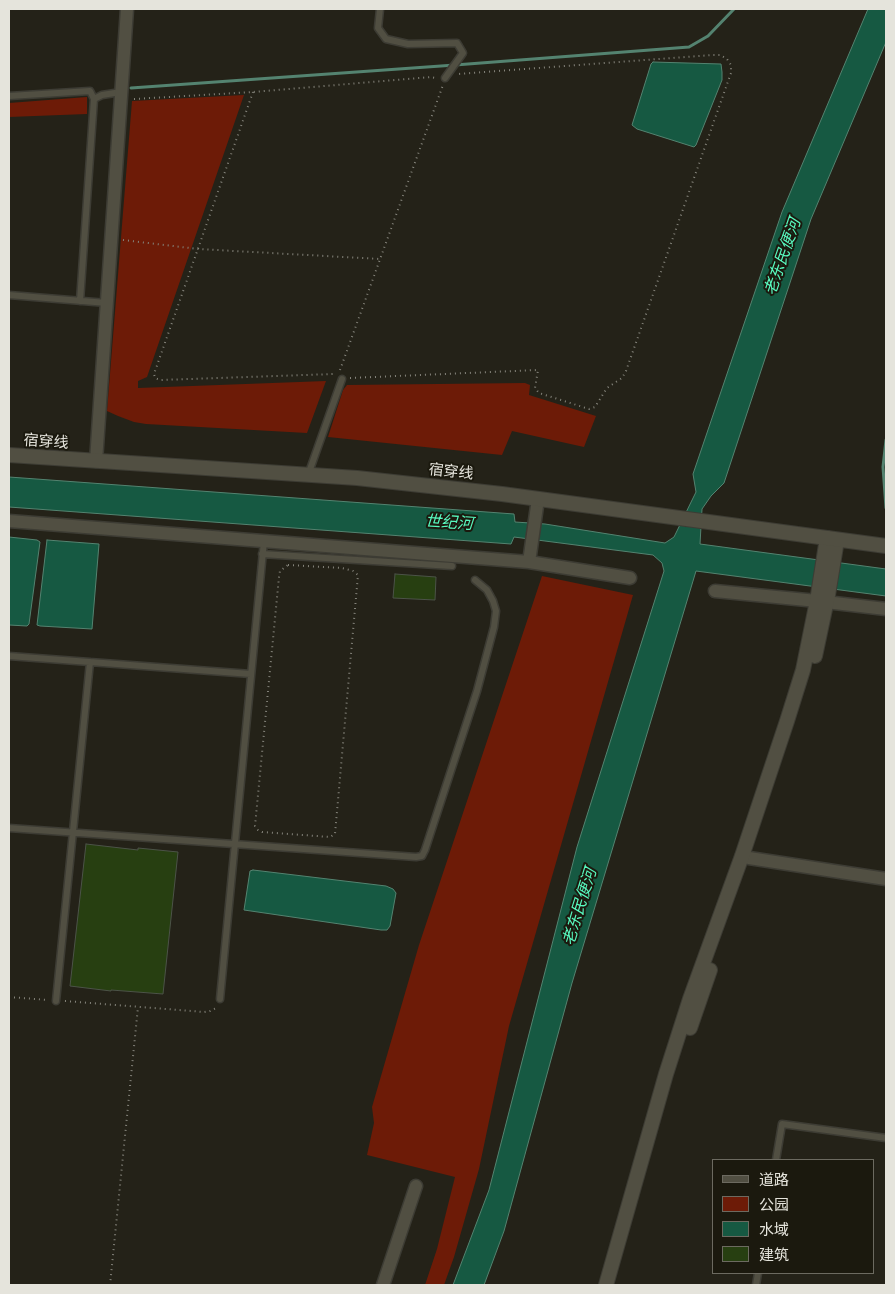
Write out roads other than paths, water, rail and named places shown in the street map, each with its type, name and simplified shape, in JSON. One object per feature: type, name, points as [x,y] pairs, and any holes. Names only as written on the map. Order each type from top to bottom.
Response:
[{"type":"street","points":[[96,461],[127,9]]},
{"type":"street","name":"宿穿线","points":[[9,455],[357,478],[831,546],[886,546]]},
{"type":"street","points":[[529,556],[537,505]]},
{"type":"street","points":[[9,521],[264,541],[529,556],[630,578]]},
{"type":"street","points":[[614,1285],[673,1078],[745,857],[803,670],[822,598],[831,546]]},
{"type":"street","points":[[715,592],[822,598],[886,610]]},
{"type":"street","points":[[745,857],[886,879]]},
{"type":"street","points":[[606,1285],[661,1092],[690,999],[745,857]]},
{"type":"street","points":[[383,1285],[416,1186]]},
{"type":"lane","points":[[380,9],[378,28],[386,39],[408,44],[457,44],[463,53],[444,81]]},
{"type":"lane","points":[[9,96],[90,91],[94,99],[80,301]]},
{"type":"lane","points":[[94,99],[102,95],[121,96]]},
{"type":"lane","points":[[9,295],[107,303]]},
{"type":"lane","points":[[308,475],[342,379]]},
{"type":"lane","points":[[220,999],[264,541]]},
{"type":"lane","points":[[262,554],[452,566]]},
{"type":"lane","points":[[342,568],[343,560]]},
{"type":"lane","points":[[9,828],[416,858],[422,856],[426,850],[478,691],[494,627],[496,611],[493,600],[487,590],[475,580]]},
{"type":"lane","points":[[9,656],[251,674]]},
{"type":"lane","points":[[56,1000],[90,662]]},
{"type":"lane","points":[[776,1159],[782,1124],[886,1138]]},
{"type":"water","points":[[868,9],[886,9],[886,42],[811,219],[724,483],[711,496],[702,509],[700,544],[886,569],[886,596],[696,571],[572,983],[504,1231],[484,1285],[453,1285],[489,1190],[577,847],[664,571],[662,563],[653,555],[514,537],[511,544],[9,507],[9,477],[514,514],[515,522],[545,524],[665,543],[674,537],[696,492],[693,474],[782,212]]},
{"type":"water","points":[[653,62],[721,64],[722,80],[694,147],[637,129],[632,125]]},
{"type":"water","points":[[9,537],[40,542],[29,624],[27,626],[9,625]]},
{"type":"water","points":[[47,540],[99,544],[92,629],[37,625]]},
{"type":"water","points":[[250,871],[386,886],[393,889],[396,893],[390,926],[387,930],[381,930],[244,910]]},
{"type":"waterway","points":[[131,88],[689,47],[708,36],[734,9]]},
{"type":"waterway","points":[[886,440],[883,467],[886,508]]},
{"type":"water label","name":"老东民便河","points":[[783,257]]},
{"type":"water label","name":"世纪河","points":[[449,523]]},
{"type":"water label","name":"老东民便河","points":[[580,907]]}]
